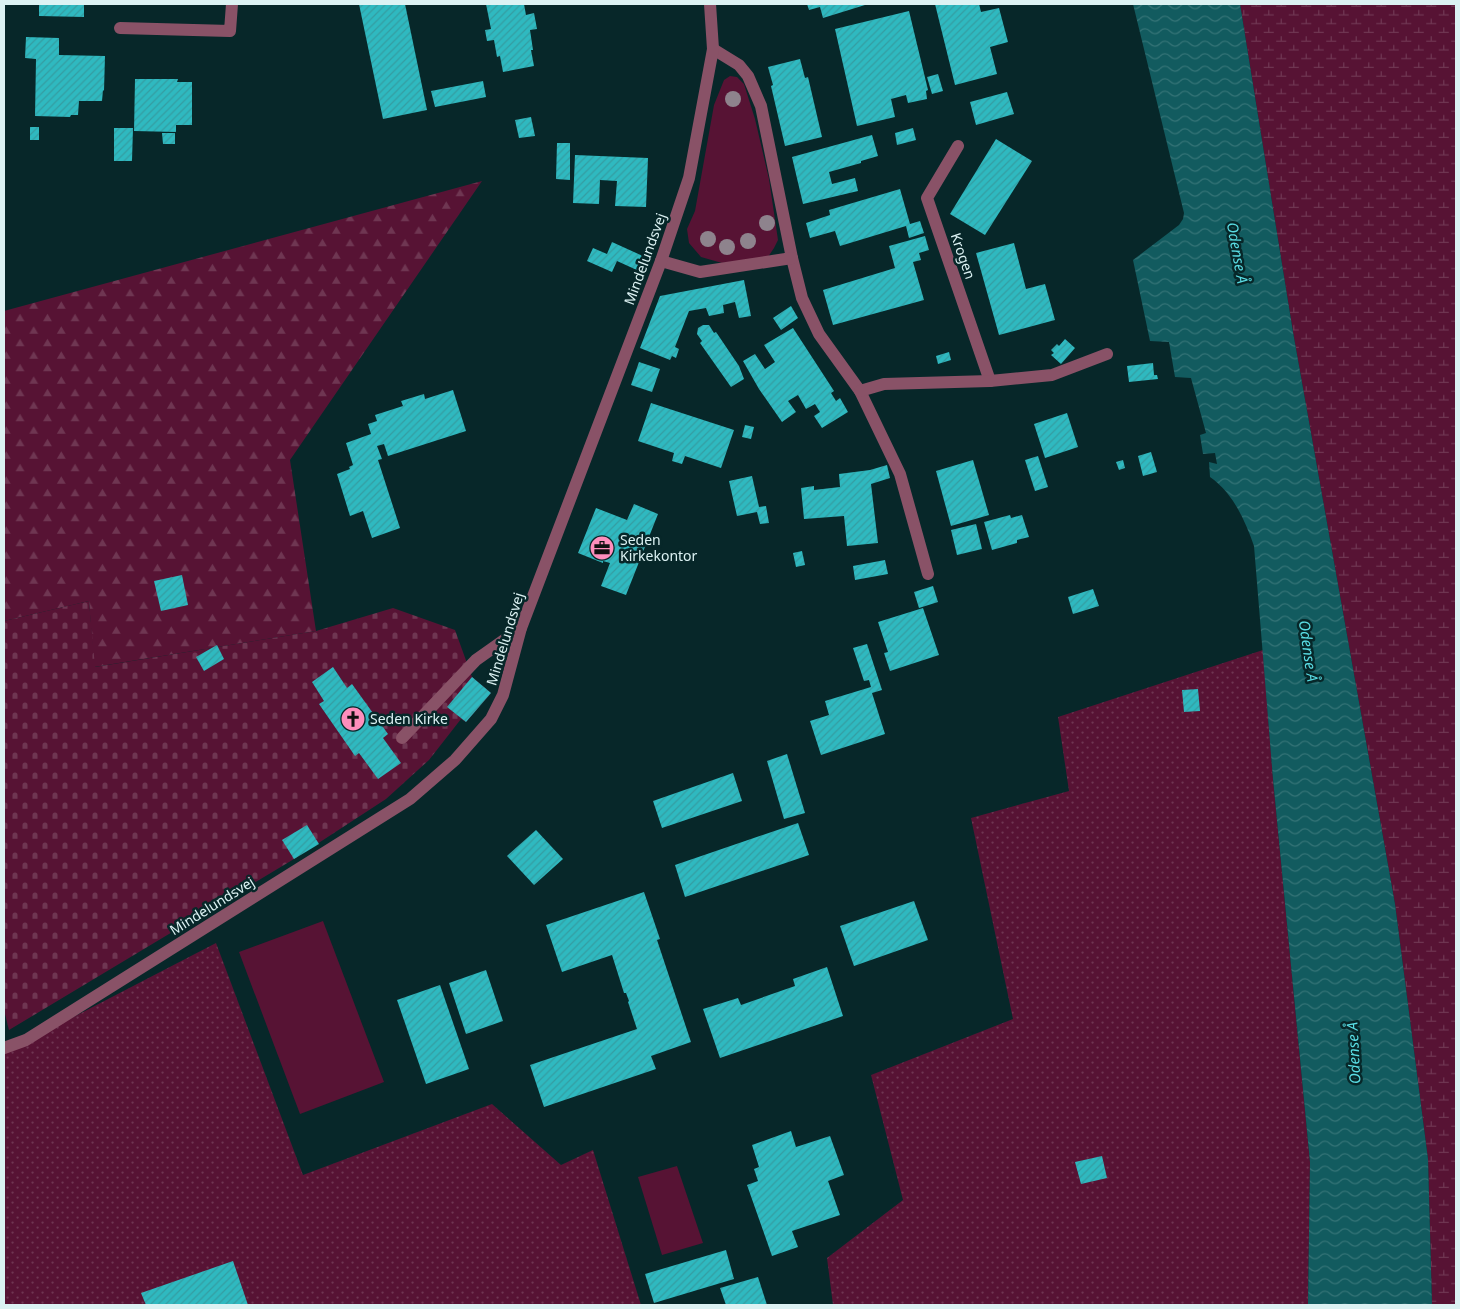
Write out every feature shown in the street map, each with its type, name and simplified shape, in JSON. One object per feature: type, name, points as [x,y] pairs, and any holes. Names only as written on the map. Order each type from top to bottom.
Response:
[{"type":"street","points":[[120,28],[230,31],[232,4]]},
{"type":"street","name":"Mindelundsvej","points":[[4,1048],[26,1040],[410,799],[455,760],[491,720],[504,695],[521,628],[661,261],[689,178],[713,49],[710,4]]},
{"type":"street","points":[[713,49],[736,62],[744,71],[761,106],[802,298],[819,334],[860,391],[900,474],[928,574]]},
{"type":"street","name":"Krogen","points":[[958,146],[927,198],[990,381]]},
{"type":"street","points":[[661,261],[700,272],[792,258]]},
{"type":"street","points":[[860,391],[884,384],[990,381],[1052,375],[1107,354]]},
{"type":"street","points":[[402,738],[476,660],[521,628]]},
{"type":"green space","points":[[1240,4],[1456,4],[1456,1305],[1432,1305],[1428,1159],[1395,904],[1293,332]]},
{"type":"green space","points":[[730,76],[737,77],[744,84],[755,119],[769,179],[778,240],[768,257],[722,263],[701,257],[689,243],[687,229],[695,211],[714,105],[724,80]]},
{"type":"green space","points":[[482,181],[290,460],[316,631],[94,667],[89,601],[4,621],[4,311]]},
{"type":"green space","points":[[89,601],[95,667],[316,631],[393,608],[455,630],[472,677],[491,693],[466,722],[461,719],[429,760],[386,799],[294,859],[9,1030],[4,1010],[4,621]]},
{"type":"green space","points":[[1263,650],[1273,779],[1310,1162],[1308,1305],[833,1305],[827,1258],[903,1200],[871,1075],[1013,1019],[971,818],[1069,791],[1058,717]]},
{"type":"green space","points":[[323,921],[384,1082],[300,1114],[239,952]]},
{"type":"green space","points":[[216,943],[303,1175],[492,1104],[561,1165],[593,1150],[641,1305],[4,1305],[4,1053]]},
{"type":"green space","points":[[677,1166],[703,1243],[662,1255],[638,1177]]},
{"type":"water","name":"Odense Å","points":[[1133,4],[1240,4],[1293,332],[1395,904],[1428,1159],[1432,1305],[1308,1305],[1310,1162],[1273,779],[1254,546],[1247,526],[1232,499],[1210,477],[1209,462],[1217,464],[1215,453],[1203,454],[1200,435],[1206,433],[1191,378],[1175,377],[1169,342],[1150,341],[1133,260],[1179,225],[1184,213]]},
{"type":"building","points":[[39,4],[84,4],[84,17],[39,16]]},
{"type":"building","points":[[359,4],[405,4],[427,110],[383,119]]},
{"type":"building","points":[[486,4],[524,4],[526,15],[534,13],[537,29],[530,30],[534,66],[503,72],[500,56],[497,57],[494,40],[487,41],[485,30],[491,29]]},
{"type":"building","points":[[807,4],[865,5],[823,18],[820,7],[809,10]]},
{"type":"building","points":[[935,4],[979,4],[981,12],[999,8],[1008,42],[990,47],[997,74],[955,85]]},
{"type":"building","points":[[909,11],[928,90],[926,91],[927,99],[908,103],[906,95],[891,99],[895,117],[857,126],[835,29]]},
{"type":"building","points":[[26,37],[59,38],[59,55],[105,56],[102,101],[79,101],[78,115],[71,115],[70,117],[35,116],[36,59],[25,58]]},
{"type":"building","points":[[800,59],[805,78],[808,77],[822,137],[785,146],[768,67]]},
{"type":"building","points":[[938,74],[943,91],[932,94],[927,77]]},
{"type":"building","points":[[135,79],[178,79],[177,82],[192,82],[192,125],[176,125],[176,132],[134,131]]},
{"type":"building","points":[[483,81],[486,97],[435,107],[431,91]]},
{"type":"building","points":[[1007,92],[1014,114],[976,125],[970,102]]},
{"type":"building","points":[[531,117],[535,136],[519,138],[515,120]]},
{"type":"building","points":[[30,127],[39,127],[39,140],[30,140]]},
{"type":"building","points":[[114,128],[133,128],[132,161],[114,161]]},
{"type":"building","points":[[913,128],[916,140],[897,145],[895,133]]},
{"type":"building","points":[[162,133],[175,133],[175,144],[163,144]]},
{"type":"building","points":[[872,135],[878,156],[829,172],[832,184],[855,178],[858,191],[803,204],[792,157]]},
{"type":"building","points":[[996,139],[1032,161],[985,235],[950,214]]},
{"type":"building","points":[[557,143],[570,143],[570,180],[556,179]]},
{"type":"building","points":[[575,155],[648,158],[646,207],[615,206],[617,181],[600,180],[599,204],[573,203]]},
{"type":"building","points":[[900,189],[910,224],[920,221],[924,233],[909,238],[906,226],[840,246],[835,231],[810,238],[806,223],[830,215],[829,210]]},
{"type":"building","points":[[925,236],[929,250],[919,253],[921,260],[913,262],[924,300],[833,325],[823,290],[895,268],[889,246]]},
{"type":"building","points":[[612,242],[645,257],[639,271],[617,261],[612,272],[587,261],[593,248],[607,254]]},
{"type":"building","points":[[1014,243],[1026,289],[1045,284],[1055,320],[999,335],[976,253]]},
{"type":"building","points":[[744,280],[751,316],[739,318],[735,302],[723,305],[724,313],[709,316],[706,308],[689,311],[675,347],[679,349],[676,358],[672,356],[670,360],[640,348],[660,296]]},
{"type":"building","points":[[791,306],[798,318],[781,330],[773,318]]},
{"type":"building","points":[[703,325],[709,325],[714,333],[716,332],[739,366],[744,379],[731,387],[700,343],[702,341],[697,334],[698,328]]},
{"type":"building","points":[[793,328],[834,391],[831,393],[836,401],[840,398],[848,412],[822,428],[814,416],[820,412],[815,404],[806,409],[798,395],[788,401],[796,412],[782,422],[759,389],[743,361],[755,354],[765,369],[775,362],[764,345]]},
{"type":"building","points":[[1065,339],[1075,348],[1061,364],[1051,355],[1054,353],[1051,350],[1057,344],[1059,346]]},
{"type":"building","points":[[949,352],[951,360],[938,364],[936,356]]},
{"type":"building","points":[[639,362],[660,369],[652,392],[631,385]]},
{"type":"building","points":[[1153,363],[1154,375],[1157,375],[1158,379],[1129,382],[1127,366]]},
{"type":"building","points":[[453,390],[466,431],[388,456],[384,444],[377,446],[382,459],[378,460],[400,528],[372,538],[363,511],[350,516],[337,474],[350,469],[349,467],[353,465],[346,443],[371,434],[368,424],[377,421],[375,415],[403,406],[401,401],[424,394],[425,399]]},
{"type":"building","points":[[651,403],[734,430],[721,468],[685,456],[682,464],[672,461],[674,453],[638,441]]},
{"type":"building","points":[[1067,413],[1078,447],[1045,458],[1034,424]]},
{"type":"building","points":[[745,425],[754,427],[751,439],[742,437]]},
{"type":"building","points":[[1151,452],[1157,472],[1143,476],[1138,456]]},
{"type":"building","points":[[1038,456],[1048,487],[1035,491],[1025,460]]},
{"type":"building","points":[[973,460],[989,515],[951,526],[936,471]]},
{"type":"building","points":[[1123,460],[1125,468],[1119,470],[1116,462]]},
{"type":"building","points":[[887,465],[890,478],[871,484],[878,543],[847,546],[844,516],[804,519],[801,488],[814,486],[814,490],[840,487],[839,474],[870,470]]},
{"type":"building","points":[[752,476],[759,507],[766,506],[769,523],[760,524],[757,512],[737,516],[729,481]]},
{"type":"building","points":[[634,504],[658,514],[626,595],[601,586],[610,563],[603,561],[603,563],[578,553],[596,508],[627,520]]},
{"type":"building","points":[[1010,515],[1011,518],[1022,515],[1029,537],[1017,540],[1017,543],[992,550],[984,522]]},
{"type":"building","points":[[976,524],[982,549],[957,555],[951,530]]},
{"type":"building","points":[[802,551],[805,565],[796,567],[793,553]]},
{"type":"building","points":[[885,560],[888,574],[855,580],[853,566]]},
{"type":"building","points":[[182,575],[188,605],[161,611],[154,581]]},
{"type":"building","points":[[933,586],[938,602],[919,608],[914,592]]},
{"type":"building","points":[[1093,589],[1099,606],[1073,614],[1068,597]]},
{"type":"building","points":[[923,608],[939,655],[890,671],[884,653],[888,652],[878,622]]},
{"type":"building","points":[[867,644],[882,690],[872,693],[885,734],[821,755],[810,721],[829,715],[825,701],[871,687],[869,680],[864,681],[853,648]]},
{"type":"building","points":[[217,645],[224,659],[204,671],[196,657]]},
{"type":"building","name":"Seden Kirke","points":[[333,667],[347,688],[352,684],[388,734],[383,738],[401,763],[378,779],[359,753],[355,756],[319,704],[324,701],[312,682]]},
{"type":"building","points":[[472,677],[491,693],[466,722],[447,707]]},
{"type":"building","points":[[1198,689],[1200,711],[1184,712],[1182,690]]},
{"type":"building","points":[[787,754],[805,813],[784,819],[767,761]]},
{"type":"building","points":[[733,773],[742,801],[662,828],[653,801]]},
{"type":"building","points":[[798,823],[809,855],[685,897],[675,865]]},
{"type":"building","points":[[307,825],[319,844],[294,859],[282,840]]},
{"type":"building","points":[[536,830],[563,859],[534,885],[507,856]]},
{"type":"building","points":[[644,892],[660,939],[657,940],[691,1042],[651,1056],[656,1069],[544,1107],[530,1065],[637,1029],[612,955],[562,972],[546,925]]},
{"type":"building","points":[[914,901],[928,940],[854,966],[840,926]]},
{"type":"building","points":[[827,967],[843,1016],[720,1058],[703,1009],[738,998],[741,1005],[795,986],[793,979]]},
{"type":"building","points":[[486,970],[503,1021],[466,1034],[449,983]]},
{"type":"building","points":[[440,985],[469,1069],[426,1084],[397,1000]]},
{"type":"building","points":[[791,1131],[796,1147],[830,1136],[844,1175],[828,1181],[840,1215],[792,1231],[798,1247],[772,1256],[747,1185],[758,1181],[754,1169],[759,1167],[752,1145]]},
{"type":"building","points":[[1102,1156],[1107,1178],[1081,1184],[1075,1162]]},
{"type":"building","points":[[726,1250],[734,1279],[654,1303],[645,1274]]},
{"type":"building","points":[[233,1261],[248,1305],[146,1305],[141,1293]]},
{"type":"building","points":[[758,1277],[767,1305],[726,1305],[720,1288]]},
{"type":"place","name":"Seden Kirkekontor","points":[[602,548]]},
{"type":"place","name":"Seden Kirke","points":[[353,719]]}]
